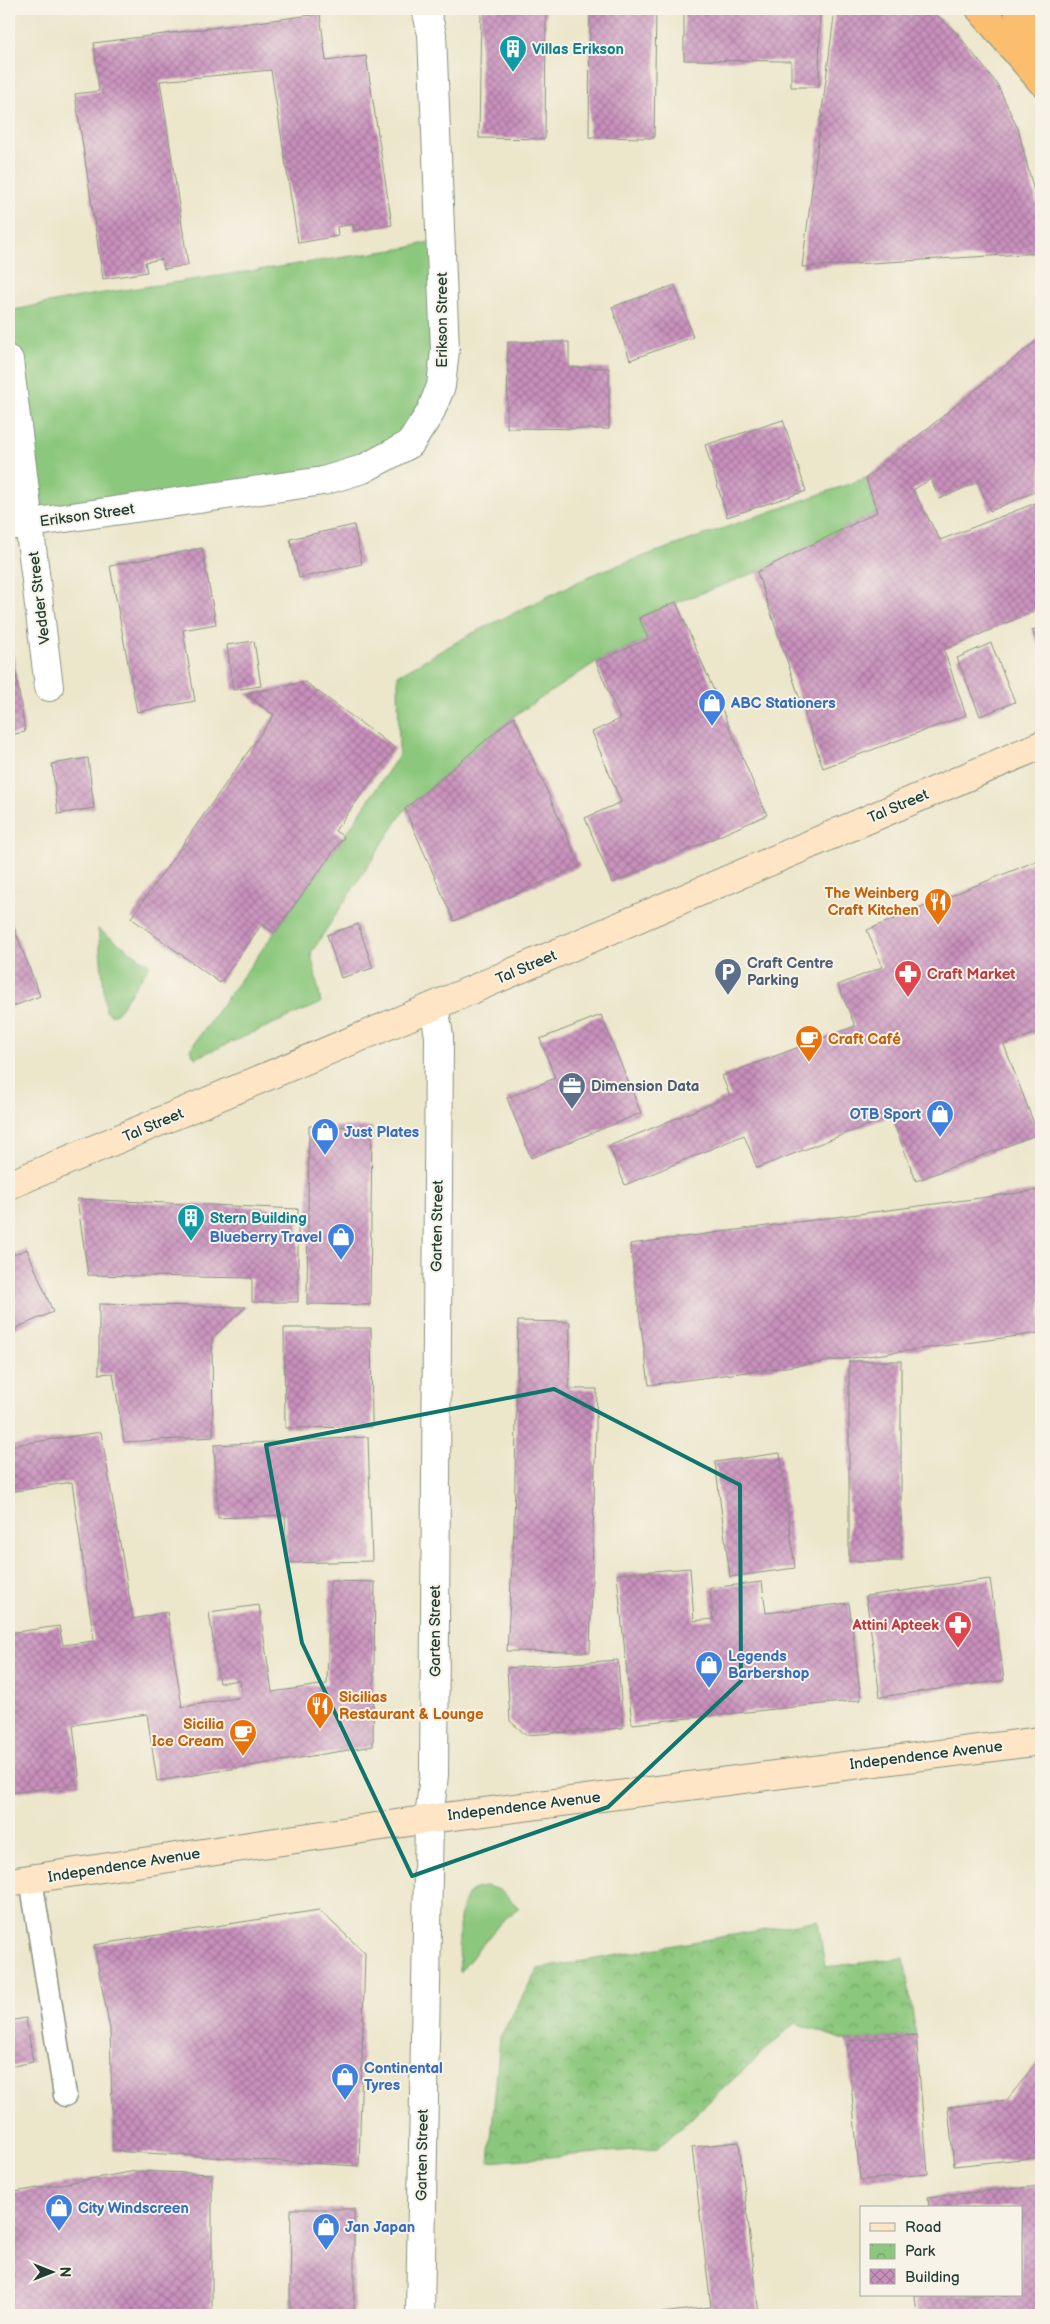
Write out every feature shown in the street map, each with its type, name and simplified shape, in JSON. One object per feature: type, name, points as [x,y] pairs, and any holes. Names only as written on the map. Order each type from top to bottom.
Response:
[{"type":"highway","points":[[980,9],[1041,82]]},
{"type":"highway","points":[[1017,9],[1041,60]]},
{"type":"street","name":"Erikson Street","points":[[20,524],[323,481],[363,469],[410,444],[430,412],[441,386],[445,350],[432,34],[426,9]]},
{"type":"street","name":"Vedder Street","points":[[9,360],[20,524],[49,687]]},
{"type":"street","name":"Tal Street","points":[[9,1185],[434,1006],[1041,744]]},
{"type":"street","name":"Garten Street","points":[[420,2315],[429,1819],[434,1775],[439,1036],[434,1006]]},
{"type":"street","name":"Independence Avenue","points":[[20,1880],[429,1819],[1041,1741]]},
{"type":"lane","points":[[20,1880],[65,2095]]},
{"type":"highlighted area","points":[[554,1389],[740,1485],[741,1681],[608,1807],[412,1876],[302,1643],[266,1445]]},
{"type":"green space","points":[[441,239],[430,413],[363,469],[30,523],[9,360],[9,311],[84,296],[406,248]]},
{"type":"green space","points":[[866,478],[877,512],[757,572],[639,617],[648,639],[596,662],[514,716],[405,809],[311,953],[321,1003],[195,1058],[190,1049],[344,837],[399,755],[398,675],[469,635],[596,573]]},
{"type":"green space","points":[[98,929],[150,965],[117,1013],[111,1015],[106,1011]]},
{"type":"green space","points":[[486,1886],[500,1890],[519,1908],[501,1922],[460,1972],[459,1929],[462,1907],[471,1891]]},
{"type":"green space","points":[[818,1920],[825,1967],[904,1958],[916,2035],[847,2041],[795,2023],[658,2148],[489,2162],[500,2037],[538,1969]]},
{"type":"building","name":"Villas Erikson","points":[[481,9],[546,9],[545,139],[479,138]]},
{"type":"building","points":[[590,9],[656,9],[654,138],[589,137]]},
{"type":"building","points":[[684,9],[820,9],[819,87],[791,87],[791,61],[684,60]]},
{"type":"building","points":[[835,9],[929,9],[956,32],[997,84],[1018,129],[1041,219],[1041,253],[802,267]]},
{"type":"building","points":[[320,14],[326,61],[366,56],[392,225],[354,231],[353,224],[337,227],[338,236],[298,243],[271,70],[160,81],[188,265],[164,269],[162,259],[145,262],[147,272],[103,279],[75,94],[99,91],[94,43]]},
{"type":"building","points":[[675,285],[693,337],[630,360],[612,307]]},
{"type":"building","points":[[1041,337],[1041,489],[990,511],[978,482],[939,499],[931,479],[913,490],[940,540],[1041,501],[1041,608],[944,650],[966,715],[823,768],[757,572],[877,512],[866,478]]},
{"type":"building","points":[[508,342],[569,342],[569,367],[609,368],[609,429],[507,428]]},
{"type":"building","points":[[783,420],[806,491],[727,517],[705,445]]},
{"type":"building","points":[[354,525],[362,564],[299,578],[290,539]]},
{"type":"building","points":[[202,548],[216,624],[183,630],[195,701],[137,712],[110,566]]},
{"type":"building","points":[[676,602],[767,815],[612,883],[585,818],[621,802],[592,732],[620,719],[596,662],[648,639],[639,618]]},
{"type":"building","points":[[1041,627],[1041,652],[1032,630]]},
{"type":"building","points":[[254,641],[261,686],[233,690],[227,645]]},
{"type":"building","points":[[991,643],[1015,702],[980,716],[957,658]]},
{"type":"building","points":[[9,653],[13,653],[25,732],[9,735]]},
{"type":"building","points":[[305,682],[395,748],[335,831],[344,837],[274,933],[262,924],[220,983],[131,918],[274,715],[245,694]]},
{"type":"building","points":[[514,716],[580,866],[454,921],[405,809]]},
{"type":"building","points":[[88,758],[94,808],[58,814],[52,764]]},
{"type":"building","points":[[1041,859],[1041,1031],[1004,1045],[1038,1134],[916,1181],[891,1116],[757,1168],[744,1135],[625,1185],[609,1146],[730,1096],[722,1076],[855,1026],[838,985],[882,967],[867,930]]},
{"type":"building","points":[[9,915],[40,996],[9,1008]]},
{"type":"building","points":[[358,924],[373,968],[341,978],[327,935]]},
{"type":"building","points":[[601,1015],[641,1113],[531,1158],[507,1098],[555,1078],[540,1039]]},
{"type":"building","points":[[309,1126],[372,1127],[370,1305],[307,1304]]},
{"type":"building","points":[[1041,1190],[1041,1333],[649,1385],[630,1244]]},
{"type":"building","name":"Stern Building","points":[[77,1199],[298,1209],[298,1302],[252,1302],[252,1278],[88,1275]]},
{"type":"building","points":[[27,1249],[53,1312],[9,1331],[9,1257]]},
{"type":"building","points":[[99,1304],[246,1307],[212,1338],[213,1437],[124,1442],[113,1373],[99,1374]]},
{"type":"building","points":[[518,1321],[570,1322],[569,1389],[597,1389],[590,1652],[507,1651],[514,1529]]},
{"type":"building","points":[[284,1328],[371,1328],[372,1427],[285,1428]]},
{"type":"building","points":[[849,1361],[901,1361],[901,1561],[849,1561]]},
{"type":"building","points":[[101,1432],[133,1619],[167,1612],[182,1707],[242,1697],[240,1680],[219,1683],[209,1612],[259,1605],[272,1692],[327,1684],[330,1581],[375,1582],[373,1746],[157,1781],[147,1714],[73,1725],[80,1784],[9,1793],[9,1633],[59,1626],[63,1645],[94,1641],[72,1482],[9,1492],[9,1446]]},
{"type":"building","points":[[368,1437],[372,1561],[287,1563],[285,1515],[218,1518],[214,1445]]},
{"type":"building","points":[[780,1453],[795,1568],[730,1577],[715,1462]]},
{"type":"building","points":[[690,1568],[694,1621],[713,1619],[710,1588],[762,1582],[766,1613],[849,1603],[861,1700],[632,1724],[617,1574]]},
{"type":"building","points":[[990,1579],[1004,1680],[880,1697],[866,1596]]},
{"type":"building","points":[[618,1660],[623,1728],[526,1735],[510,1721],[507,1668]]},
{"type":"building","points":[[319,1910],[365,1953],[359,2166],[113,2151],[110,2029],[94,1945]]},
{"type":"building","points":[[26,2018],[33,2062],[9,2067],[9,2021]]},
{"type":"building","points":[[916,2035],[928,2174],[860,2180],[847,2041]]},
{"type":"building","points":[[1041,2057],[1041,2157],[954,2166],[948,2107],[1007,2100]]},
{"type":"building","points":[[739,2142],[759,2315],[660,2315],[660,2313],[711,2307],[692,2147]]},
{"type":"building","points":[[136,2171],[212,2174],[212,2315],[9,2315],[9,2193]]},
{"type":"building","points":[[1041,2186],[1041,2315],[917,2315],[915,2296],[1022,2296],[1022,2206],[929,2206],[928,2197]]},
{"type":"building","points":[[291,2209],[354,2209],[354,2315],[290,2315]]},
{"type":"place","name":"Villas Erikson","points":[[513,73]]},
{"type":"place","name":"ABC Stationers","points":[[712,727]]},
{"type":"place","name":"The Weinberg Craft Kitchen","points":[[938,926]]},
{"type":"place","name":"Craft Centre Parking","points":[[728,996]]},
{"type":"place","name":"Craft Market","points":[[908,998]]},
{"type":"place","name":"Craft Café","points":[[809,1063]]},
{"type":"place","name":"Dimension Data","points":[[572,1110]]},
{"type":"place","name":"OTB Sport","points":[[940,1138]]},
{"type":"place","name":"Just Plates","points":[[325,1156]]},
{"type":"place","name":"Stern Building","points":[[191,1242]]},
{"type":"place","name":"Blueberry Travel","points":[[341,1261]]},
{"type":"place","name":"Attini Apteek","points":[[958,1649]]},
{"type":"place","name":"Legends Barbershop","points":[[709,1689]]},
{"type":"place","name":"Sicilias Restaurant & Lounge","points":[[320,1730]]},
{"type":"place","name":"Sicilia Ice Cream","points":[[243,1757]]},
{"type":"place","name":"Continental Tyres","points":[[345,2101]]},
{"type":"place","name":"City Windscreen","points":[[59,2232]]},
{"type":"place","name":"Jan Japan","points":[[326,2251]]}]
